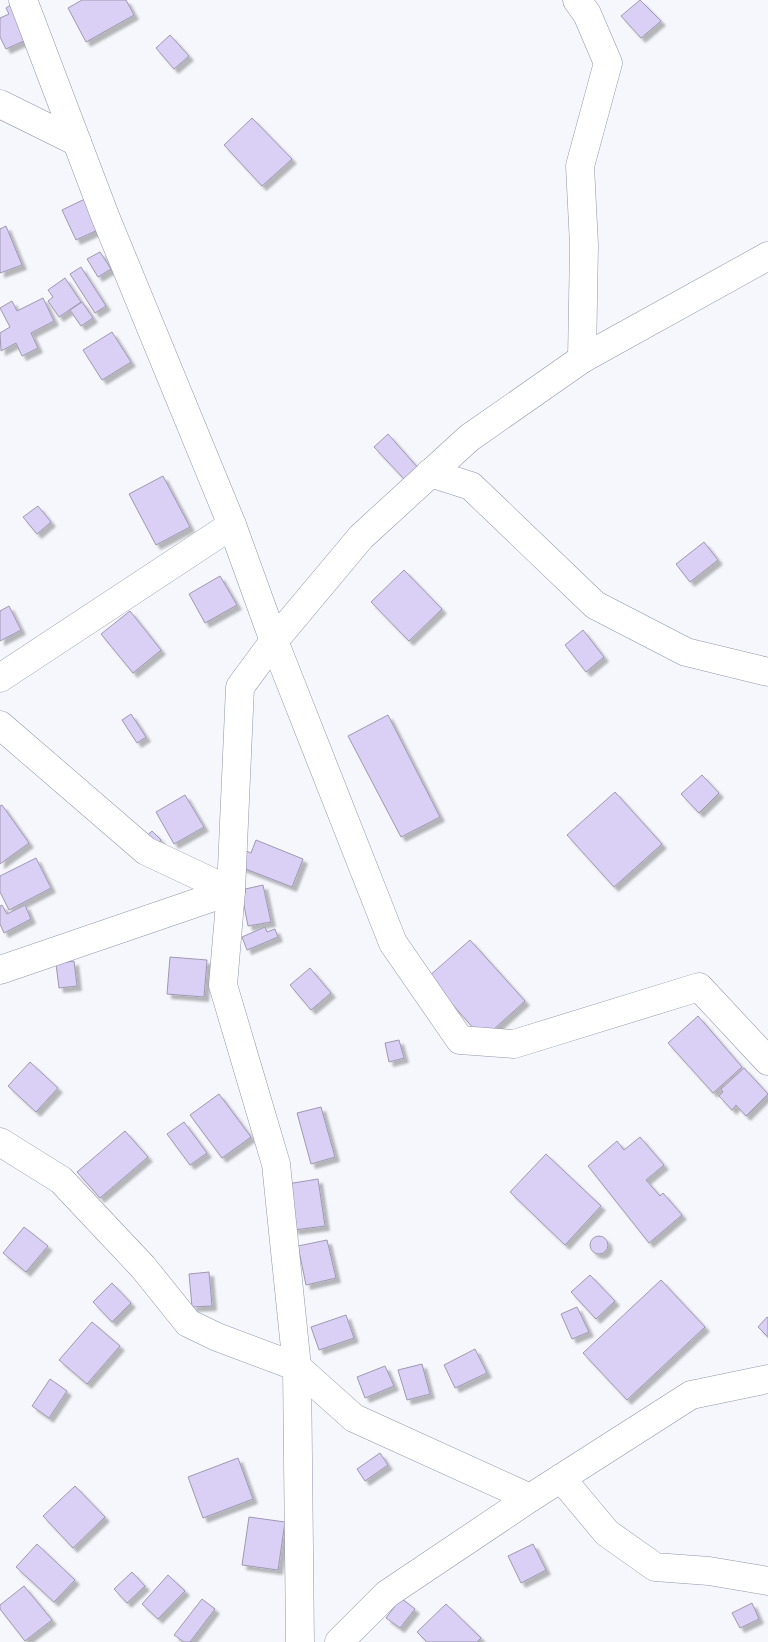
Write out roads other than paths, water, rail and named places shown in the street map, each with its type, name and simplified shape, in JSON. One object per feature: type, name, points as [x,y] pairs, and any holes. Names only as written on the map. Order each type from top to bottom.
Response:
[{"type":"street","points":[[23,0],[77,142],[232,525],[274,641],[393,943],[460,1040],[514,1044],[699,987],[768,1061]]},
{"type":"street","points":[[577,0],[587,14],[608,63],[580,166],[584,244],[582,359]]},
{"type":"street","points":[[0,104],[77,142]]},
{"type":"street","points":[[300,1642],[298,1367],[276,1164],[223,985],[231,891],[240,687],[274,641],[361,537],[469,438],[582,359],[768,256]]},
{"type":"street","points":[[430,473],[471,486],[595,605],[686,652],[768,672]]},
{"type":"street","points":[[0,678],[232,525]]},
{"type":"street","points":[[0,725],[146,851],[231,891]]},
{"type":"street","points":[[0,970],[231,891]]},
{"type":"street","points":[[0,1142],[61,1180],[143,1267],[188,1323],[217,1337],[298,1367],[354,1418],[530,1498]]},
{"type":"street","points":[[339,1642],[387,1594],[530,1498],[691,1395],[768,1379]]},
{"type":"street","points":[[561,1478],[606,1533],[655,1567],[709,1571],[768,1581]]}]
